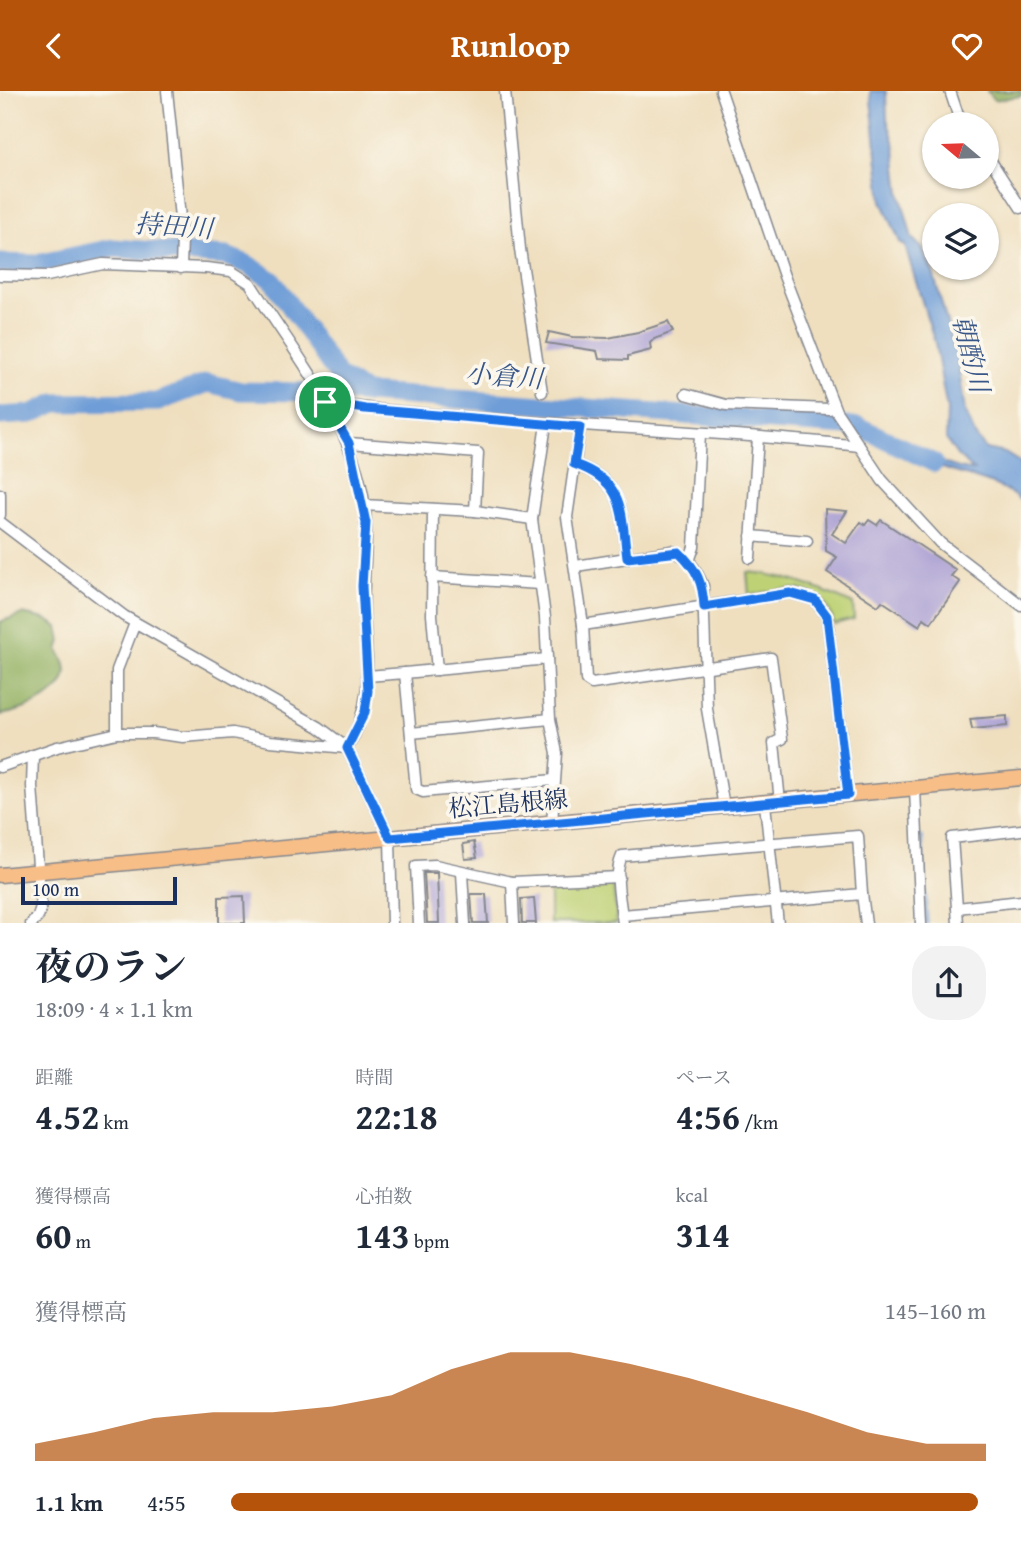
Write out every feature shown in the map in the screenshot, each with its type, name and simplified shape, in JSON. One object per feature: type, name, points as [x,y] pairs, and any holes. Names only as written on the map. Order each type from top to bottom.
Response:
[{"type":"main road","name":"松江島根線","points":[[0,875],[1021,778]]},
{"type":"street","points":[[166,91],[182,241],[181,266]]},
{"type":"street","points":[[505,91],[520,249],[542,392]]},
{"type":"street","points":[[721,91],[832,410],[882,480],[940,543],[1021,605]]},
{"type":"street","points":[[950,91],[957,112]]},
{"type":"street","points":[[999,174],[1021,208]]},
{"type":"street","points":[[0,275],[47,276],[103,264],[181,266],[231,271],[250,283],[349,443],[363,505],[366,523],[362,586],[367,676],[365,712],[347,748]]},
{"type":"street","points":[[686,394],[726,405],[832,410]]},
{"type":"street","points":[[324,401],[365,409],[580,427],[856,443]]},
{"type":"street","points":[[547,424],[531,519],[540,584],[550,719],[557,753],[552,823]]},
{"type":"street","points":[[580,427],[567,517],[583,625],[586,680],[592,684],[771,658],[782,739],[774,743],[771,843],[778,923]]},
{"type":"street","points":[[689,561],[694,547],[700,434]]},
{"type":"street","points":[[750,558],[758,437]]},
{"type":"street","points":[[349,443],[478,453],[475,511]]},
{"type":"street","points":[[574,464],[594,471],[619,495],[627,558]]},
{"type":"street","points":[[0,494],[0,515]]},
{"type":"street","points":[[363,505],[475,511],[531,519]]},
{"type":"street","points":[[433,509],[432,576],[437,670]]},
{"type":"street","points":[[0,522],[135,623],[319,727],[347,748],[390,838],[392,923]]},
{"type":"street","points":[[751,536],[807,541]]},
{"type":"street","points":[[576,566],[671,551],[679,552],[689,561],[703,586],[704,669],[724,807]]},
{"type":"street","points":[[432,576],[540,584]]},
{"type":"street","points":[[583,625],[790,593],[815,600],[827,616],[848,795]]},
{"type":"street","points":[[117,733],[117,670],[135,623]]},
{"type":"street","points":[[367,676],[547,659]]},
{"type":"street","points":[[405,673],[416,789],[423,792],[554,780]]},
{"type":"street","points":[[411,733],[550,719]]},
{"type":"street","points":[[0,767],[83,740],[117,733],[153,733],[183,737],[233,733],[270,741],[347,748]]},
{"type":"street","points":[[31,923],[38,917],[41,906],[32,786],[33,755]]},
{"type":"street","points":[[915,789],[922,923]]},
{"type":"street","points":[[958,923],[953,838],[1021,830]]},
{"type":"street","points":[[862,894],[776,900],[622,919],[618,865],[622,856],[858,836],[866,923]]},
{"type":"street","points":[[418,923],[416,866],[435,865],[512,882],[543,883],[619,877]]},
{"type":"street","points":[[462,873],[465,923]]},
{"type":"street","points":[[512,882],[514,923]]},
{"type":"street","points":[[957,908],[1021,901]]},
{"type":"green space","points":[[987,91],[1021,91],[1021,96],[994,100]]},
{"type":"green space","points":[[747,572],[787,579],[841,598],[853,604],[854,619],[834,624],[820,599],[800,590],[776,590],[749,595]]},
{"type":"green space","points":[[22,614],[45,619],[58,627],[61,641],[58,650],[64,663],[65,675],[61,685],[43,700],[0,715],[0,622]]},
{"type":"green space","points":[[613,883],[617,923],[550,923],[550,890]]},
{"type":"water","points":[[870,91],[886,91],[887,119],[894,141],[900,193],[912,238],[922,248],[922,280],[935,280],[958,362],[965,412],[976,437],[986,449],[1005,453],[1021,463],[1021,501],[994,485],[934,464],[907,447],[951,465],[974,470],[957,455],[946,439],[947,410],[935,343],[905,246],[900,242],[882,201]]},
{"type":"building","points":[[668,322],[673,332],[654,339],[650,343],[651,350],[628,356],[628,360],[599,359],[597,351],[546,343],[549,332],[572,337],[608,338]]},
{"type":"building","points":[[825,509],[847,511],[832,534],[846,543],[861,522],[865,525],[869,520],[877,525],[881,520],[956,570],[951,576],[960,582],[931,623],[924,618],[920,626],[882,601],[878,606],[827,572],[837,557],[826,551]]},
{"type":"building","points":[[1007,716],[1007,726],[972,729],[970,719]]},
{"type":"building","points":[[474,842],[477,858],[465,859],[463,844]]},
{"type":"building","points":[[424,873],[437,873],[439,923],[427,923]]},
{"type":"building","points":[[471,894],[486,894],[488,923],[473,923]]},
{"type":"building","points":[[244,896],[245,923],[219,923],[219,897]]},
{"type":"building","points":[[534,898],[536,923],[522,923],[521,899]]},
{"type":"waterway","name":"持田川","points":[[0,263],[36,264],[113,248],[226,256],[247,264],[272,280],[339,377],[367,393]]},
{"type":"waterway","name":"小倉川","points":[[0,416],[31,414],[55,403],[157,402],[208,383],[241,391],[368,393],[860,427],[934,463]]},
{"type":"waterway","points":[[922,837],[927,923]]},
{"type":"route","points":[[325,402],[365,409],[580,427],[574,464],[594,471],[619,495],[627,558],[679,552],[697,572],[703,586],[704,607],[790,593],[815,600],[827,616],[848,795],[390,838],[347,748],[365,712],[368,691],[362,586],[366,523],[349,443],[325,402]]},
{"type":"water label","name":"朝酌川","points":[[971,354]]}]
